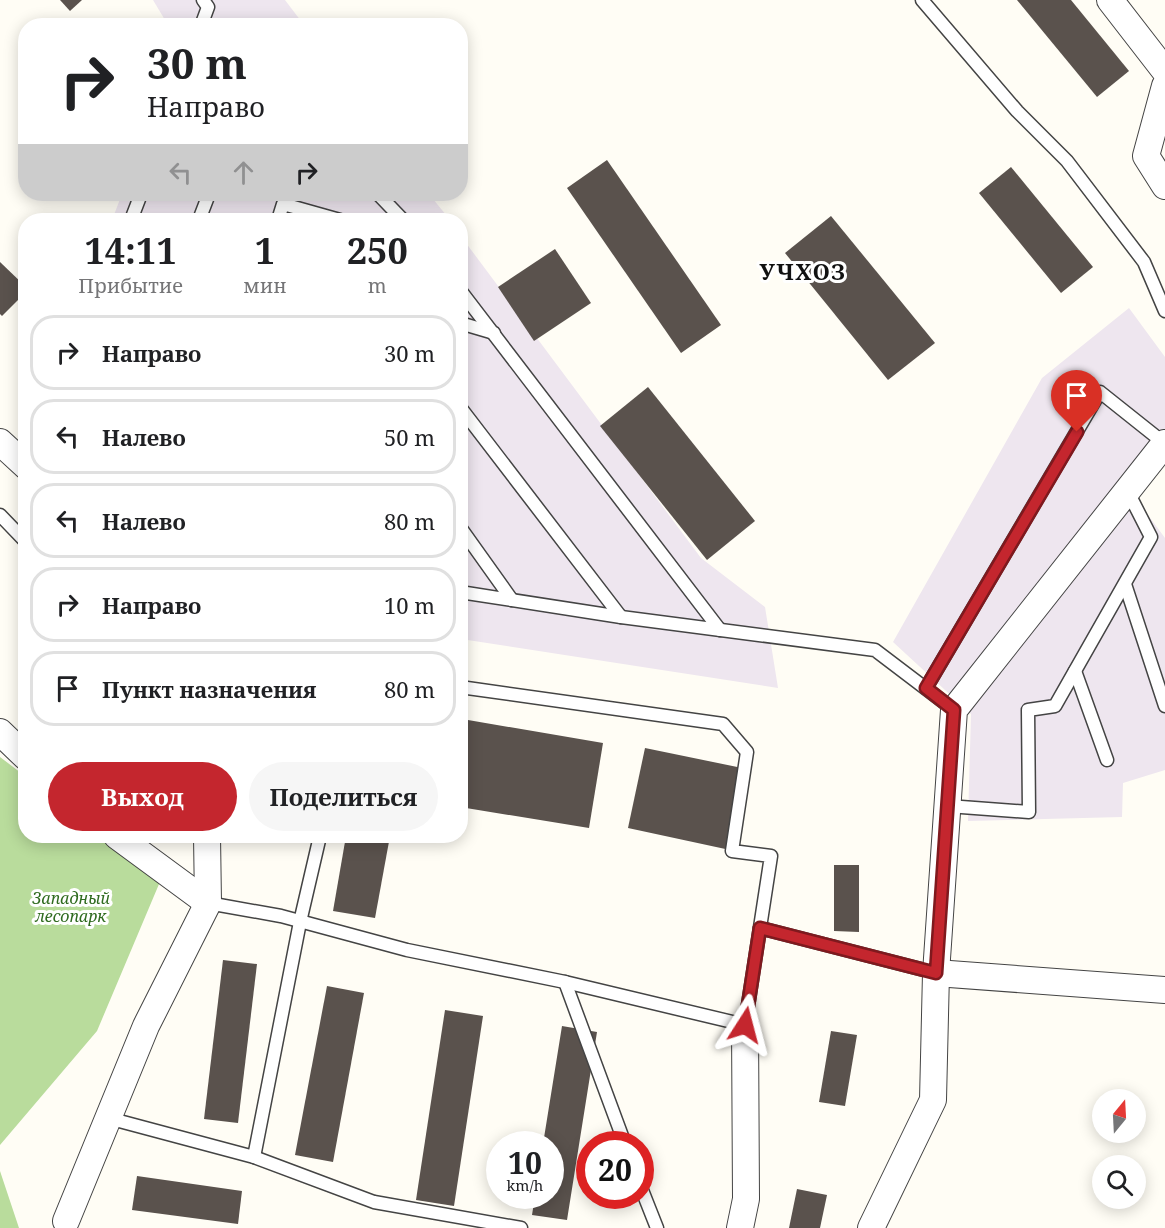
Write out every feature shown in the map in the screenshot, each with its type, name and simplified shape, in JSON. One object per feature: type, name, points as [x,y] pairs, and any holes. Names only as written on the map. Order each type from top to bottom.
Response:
[{"type":"street","points":[[1110,0],[1165,71]]},
{"type":"street","points":[[1165,86],[1146,156],[1165,186]]},
{"type":"street","points":[[0,442],[18,459]]},
{"type":"street","points":[[871,1228],[933,1100],[936,973],[954,710],[1165,443]]},
{"type":"street","points":[[0,732],[18,750]]},
{"type":"street","points":[[127,843],[208,903]]},
{"type":"street","points":[[66,1221],[146,1026],[208,903],[207,843]]},
{"type":"street","points":[[936,973],[1165,990]]},
{"type":"street","points":[[740,1228],[746,1199],[745,1025]]},
{"type":"lane","points":[[202,0],[208,7],[204,18]]},
{"type":"lane","points":[[922,0],[1017,111],[1067,161],[1144,262],[1165,311]]},
{"type":"lane","points":[[385,201],[396,213]]},
{"type":"lane","points":[[280,213],[283,204],[315,213]]},
{"type":"lane","points":[[468,300],[720,630]]},
{"type":"lane","points":[[468,325],[494,333]]},
{"type":"lane","points":[[926,688],[1100,392],[1165,443]]},
{"type":"lane","points":[[468,417],[621,617]]},
{"type":"lane","points":[[948,806],[1029,812],[1028,711],[1055,706],[1152,537],[1127,490]]},
{"type":"lane","points":[[0,515],[18,534]]},
{"type":"lane","points":[[468,538],[512,600]]},
{"type":"lane","points":[[1125,584],[1165,706]]},
{"type":"lane","points":[[468,593],[621,617],[875,650],[954,710]]},
{"type":"lane","points":[[1075,671],[1107,760]]},
{"type":"lane","points":[[208,903],[281,916],[408,950],[565,982],[745,1025],[771,856],[732,851],[747,752],[723,724],[468,688]]},
{"type":"lane","points":[[254,1157],[300,922],[318,843]]},
{"type":"lane","points":[[760,928],[936,973]]},
{"type":"lane","points":[[565,982],[621,1131]]},
{"type":"lane","points":[[108,1118],[254,1157],[374,1202],[521,1228]]},
{"type":"lane","points":[[649,1209],[657,1228]]},
{"type":"shaded area","points":[[153,0],[285,0],[299,18],[164,18]]},
{"type":"shaded area","points":[[119,201],[435,201],[444,213],[115,213]]},
{"type":"shaded area","points":[[468,246],[701,558],[765,607],[778,688],[468,640]]},
{"type":"shaded area","points":[[1129,308],[1165,357],[1165,461],[1134,496],[1165,538],[1165,770],[1123,783],[1122,817],[968,821],[971,714],[893,642],[1042,378]]},
{"type":"green space","name":"Западный лесопарк","points":[[0,757],[18,771],[18,843],[116,843],[162,877],[97,1031],[0,1145]]},
{"type":"green space","points":[[0,1171],[19,1228],[0,1228]]},
{"type":"building","points":[[60,0],[82,0],[70,11]]},
{"type":"building","points":[[1017,0],[1071,0],[1129,71],[1097,97]]},
{"type":"building","points":[[607,160],[721,325],[681,353],[567,188]]},
{"type":"building","points":[[1011,167],[1093,267],[1061,293],[979,193]]},
{"type":"building","points":[[831,216],[935,343],[888,380],[785,253]]},
{"type":"building","points":[[555,249],[591,303],[534,341],[498,287]]},
{"type":"building","points":[[0,262],[18,279],[18,300],[2,316],[0,314]]},
{"type":"building","points":[[648,387],[755,521],[707,560],[600,426]]},
{"type":"building","points":[[468,720],[603,743],[589,828],[468,808]]},
{"type":"building","points":[[645,748],[747,769],[730,850],[628,828]]},
{"type":"building","points":[[345,843],[389,843],[375,918],[333,911]]},
{"type":"building","points":[[834,865],[859,865],[859,932],[834,931]]},
{"type":"building","points":[[223,960],[257,964],[238,1123],[204,1119]]},
{"type":"building","points":[[327,986],[364,993],[333,1162],[295,1155]]},
{"type":"building","points":[[445,1010],[483,1016],[454,1206],[416,1200]]},
{"type":"building","points":[[562,1026],[597,1032],[581,1131],[576,1131],[576,1164],[567,1220],[532,1215],[533,1209],[564,1209],[564,1131],[545,1131]]},
{"type":"building","points":[[831,1031],[857,1035],[845,1106],[819,1102]]},
{"type":"building","points":[[137,1176],[242,1191],[238,1224],[132,1210]]},
{"type":"building","points":[[797,1189],[827,1195],[820,1228],[789,1228]]},
{"type":"district","name":"УЧХОЗ","points":[[803,272]]},
{"type":"route","points":[[745,1025],[760,928],[936,973],[954,710],[926,688],[1077,432]]}]
